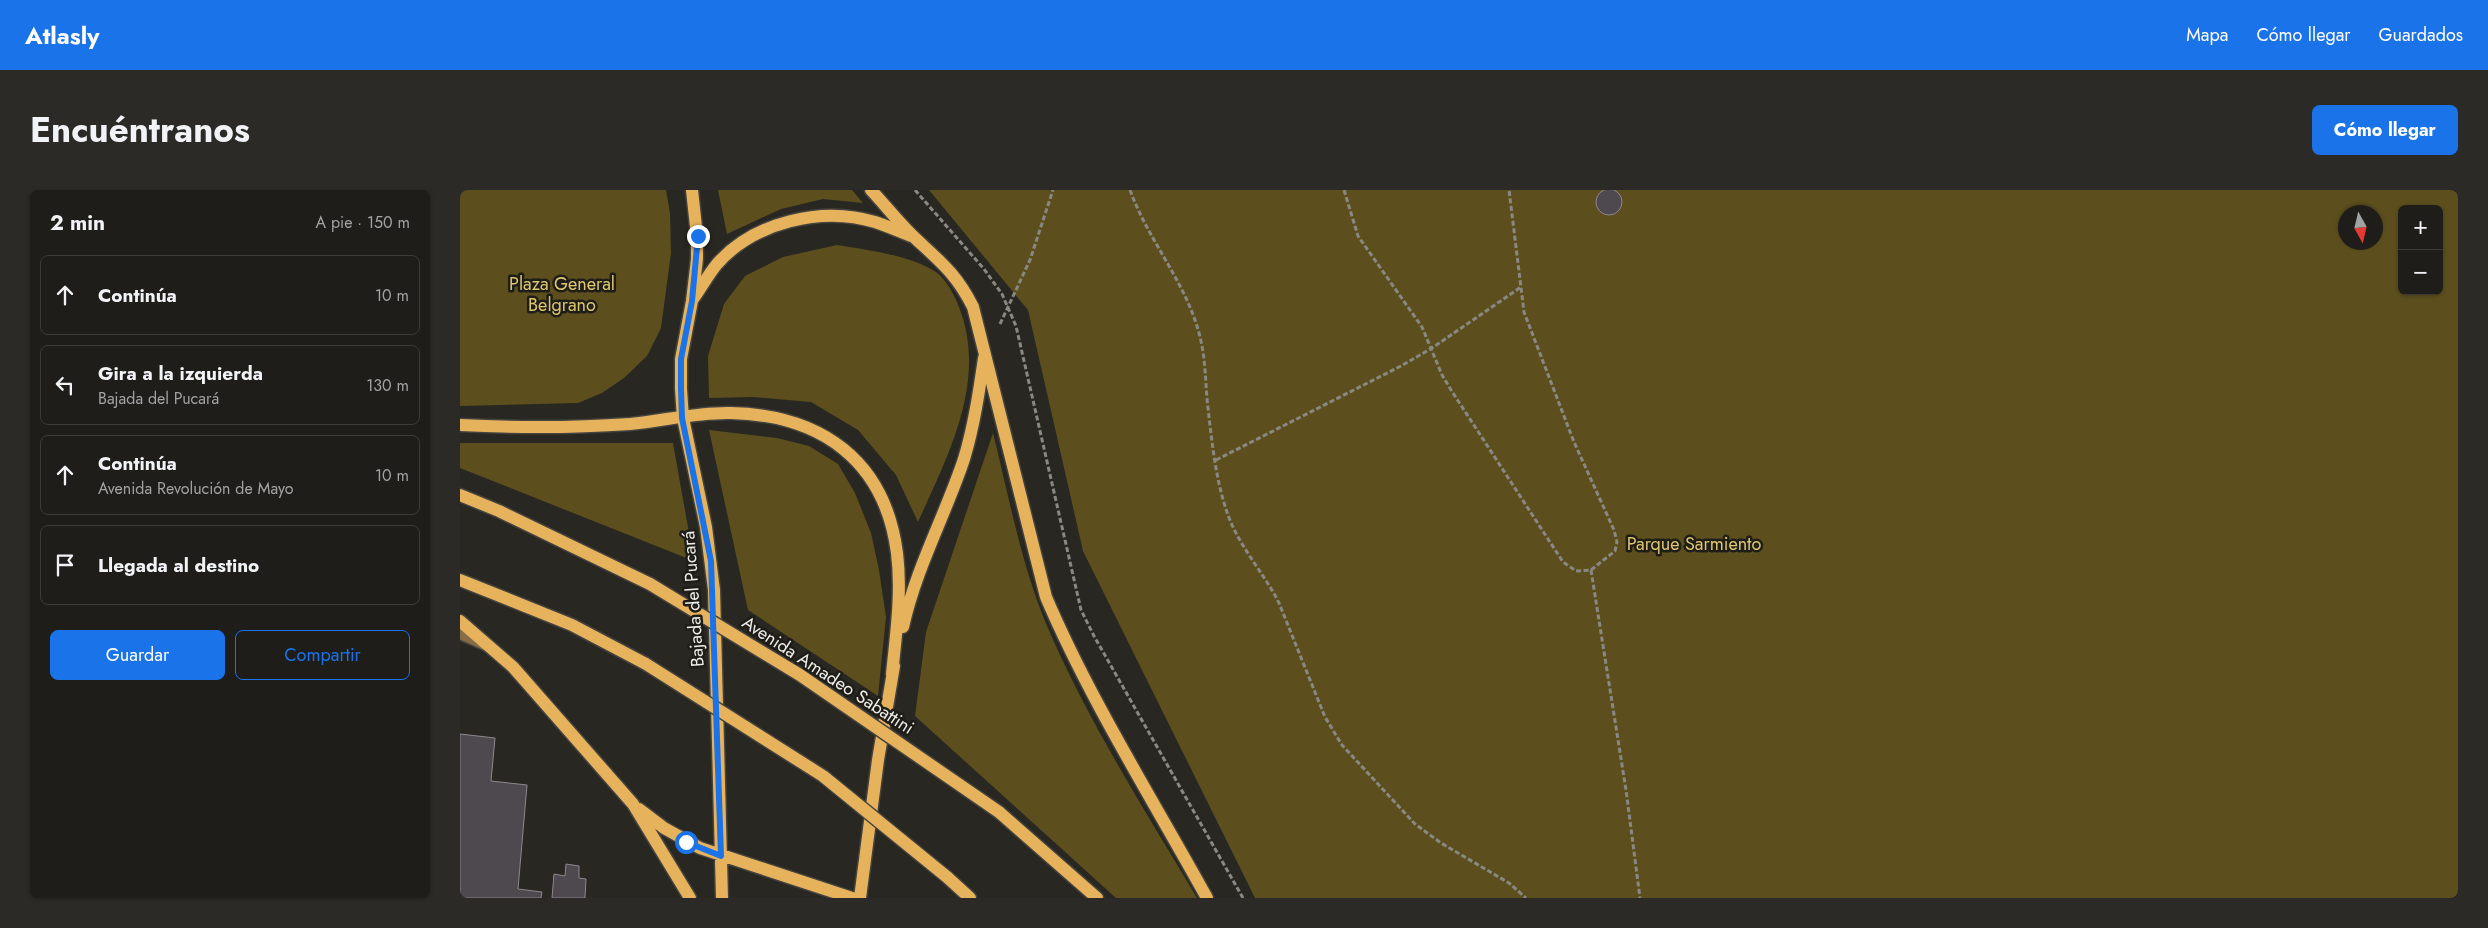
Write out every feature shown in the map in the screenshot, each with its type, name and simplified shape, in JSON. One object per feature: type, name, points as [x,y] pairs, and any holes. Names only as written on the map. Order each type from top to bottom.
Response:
[{"type":"main road","name":"Bajada del Pucará","points":[[692,190],[698,236],[692,301],[681,359],[682,418],[706,527],[712,570],[722,898]]},
{"type":"main road","points":[[871,190],[915,238],[944,262],[962,286],[973,307],[1046,597],[1057,623],[1107,718],[1208,898]]},
{"type":"main road","points":[[692,301],[716,265],[730,252],[748,237],[780,224],[822,216],[852,218],[875,222],[915,238]]},
{"type":"main road","points":[[860,898],[878,760],[892,674],[913,586],[963,460],[973,427],[985,350]]},
{"type":"main road","points":[[460,425],[522,428],[574,427],[731,413],[783,420],[811,428],[837,443],[863,466],[882,495],[892,526],[897,554],[899,586],[892,674]]},
{"type":"main road","name":"Avenida Amadeo Sabattini","points":[[460,495],[499,511],[650,584],[800,675],[1000,812],[1097,898]]},
{"type":"main road","points":[[460,580],[572,626],[646,664],[823,776],[970,898]]},
{"type":"main road","points":[[460,621],[513,666],[633,804],[690,898]]},
{"type":"main road","points":[[633,804],[686,842],[721,856],[852,898]]},
{"type":"street","points":[[460,634],[492,648]]},
{"type":"path","points":[[915,190],[984,269],[1002,294],[1009,308],[1016,326],[1081,610],[1098,645],[1243,898]]},
{"type":"path","points":[[985,350],[1009,308],[1030,260],[1053,190]]},
{"type":"path","points":[[1130,190],[1146,226],[1188,302],[1199,332],[1206,367],[1207,406],[1228,514],[1238,540],[1270,585],[1279,603],[1325,717],[1342,745],[1415,824],[1441,843],[1509,883],[1526,898]]},
{"type":"path","points":[[1344,190],[1358,236],[1422,327],[1449,387],[1563,562],[1576,571],[1591,570],[1615,551],[1617,542],[1614,530],[1574,442],[1524,312],[1509,190]]},
{"type":"path","points":[[1216,460],[1432,348],[1521,288]]},
{"type":"path","points":[[1591,570],[1626,790],[1640,898]]},
{"type":"green space","name":"Plaza General Belgrano","points":[[460,190],[666,190],[670,213],[671,253],[661,328],[647,356],[624,378],[602,393],[578,403],[460,406]]},
{"type":"green space","points":[[718,190],[852,190],[863,203],[823,199],[781,209],[727,234]]},
{"type":"green space","name":"Parque Sarmiento","points":[[929,190],[2458,190],[2458,898],[1255,898],[1083,551],[1028,310]]},
{"type":"green space","points":[[837,245],[901,257],[926,266],[936,272],[947,283],[959,307],[967,335],[969,362],[967,390],[952,444],[918,522],[896,475],[858,430],[811,402],[753,397],[709,398],[708,356],[724,304],[745,276],[783,257]]},
{"type":"green space","points":[[709,430],[777,438],[809,446],[838,464],[855,493],[871,533],[879,570],[886,617],[878,696],[748,610]]},
{"type":"green space","points":[[993,433],[1023,555],[1047,626],[1080,696],[1137,798],[1197,898],[1116,898],[915,716],[926,632]]},
{"type":"green space","points":[[460,443],[673,443],[694,561],[460,468]]},
{"type":"building","points":[[1609,189],[1618,193],[1622,202],[1618,211],[1609,215],[1600,211],[1596,202],[1600,193]]},
{"type":"building","points":[[460,734],[495,738],[491,781],[527,785],[518,889],[542,892],[541,898],[460,898]]},
{"type":"building","points":[[566,864],[579,866],[579,878],[586,879],[585,898],[552,898],[554,874],[565,876]]},
{"type":"route","points":[[686,842],[721,856],[714,590],[706,527],[682,418],[681,359],[692,301],[698,236]]}]
